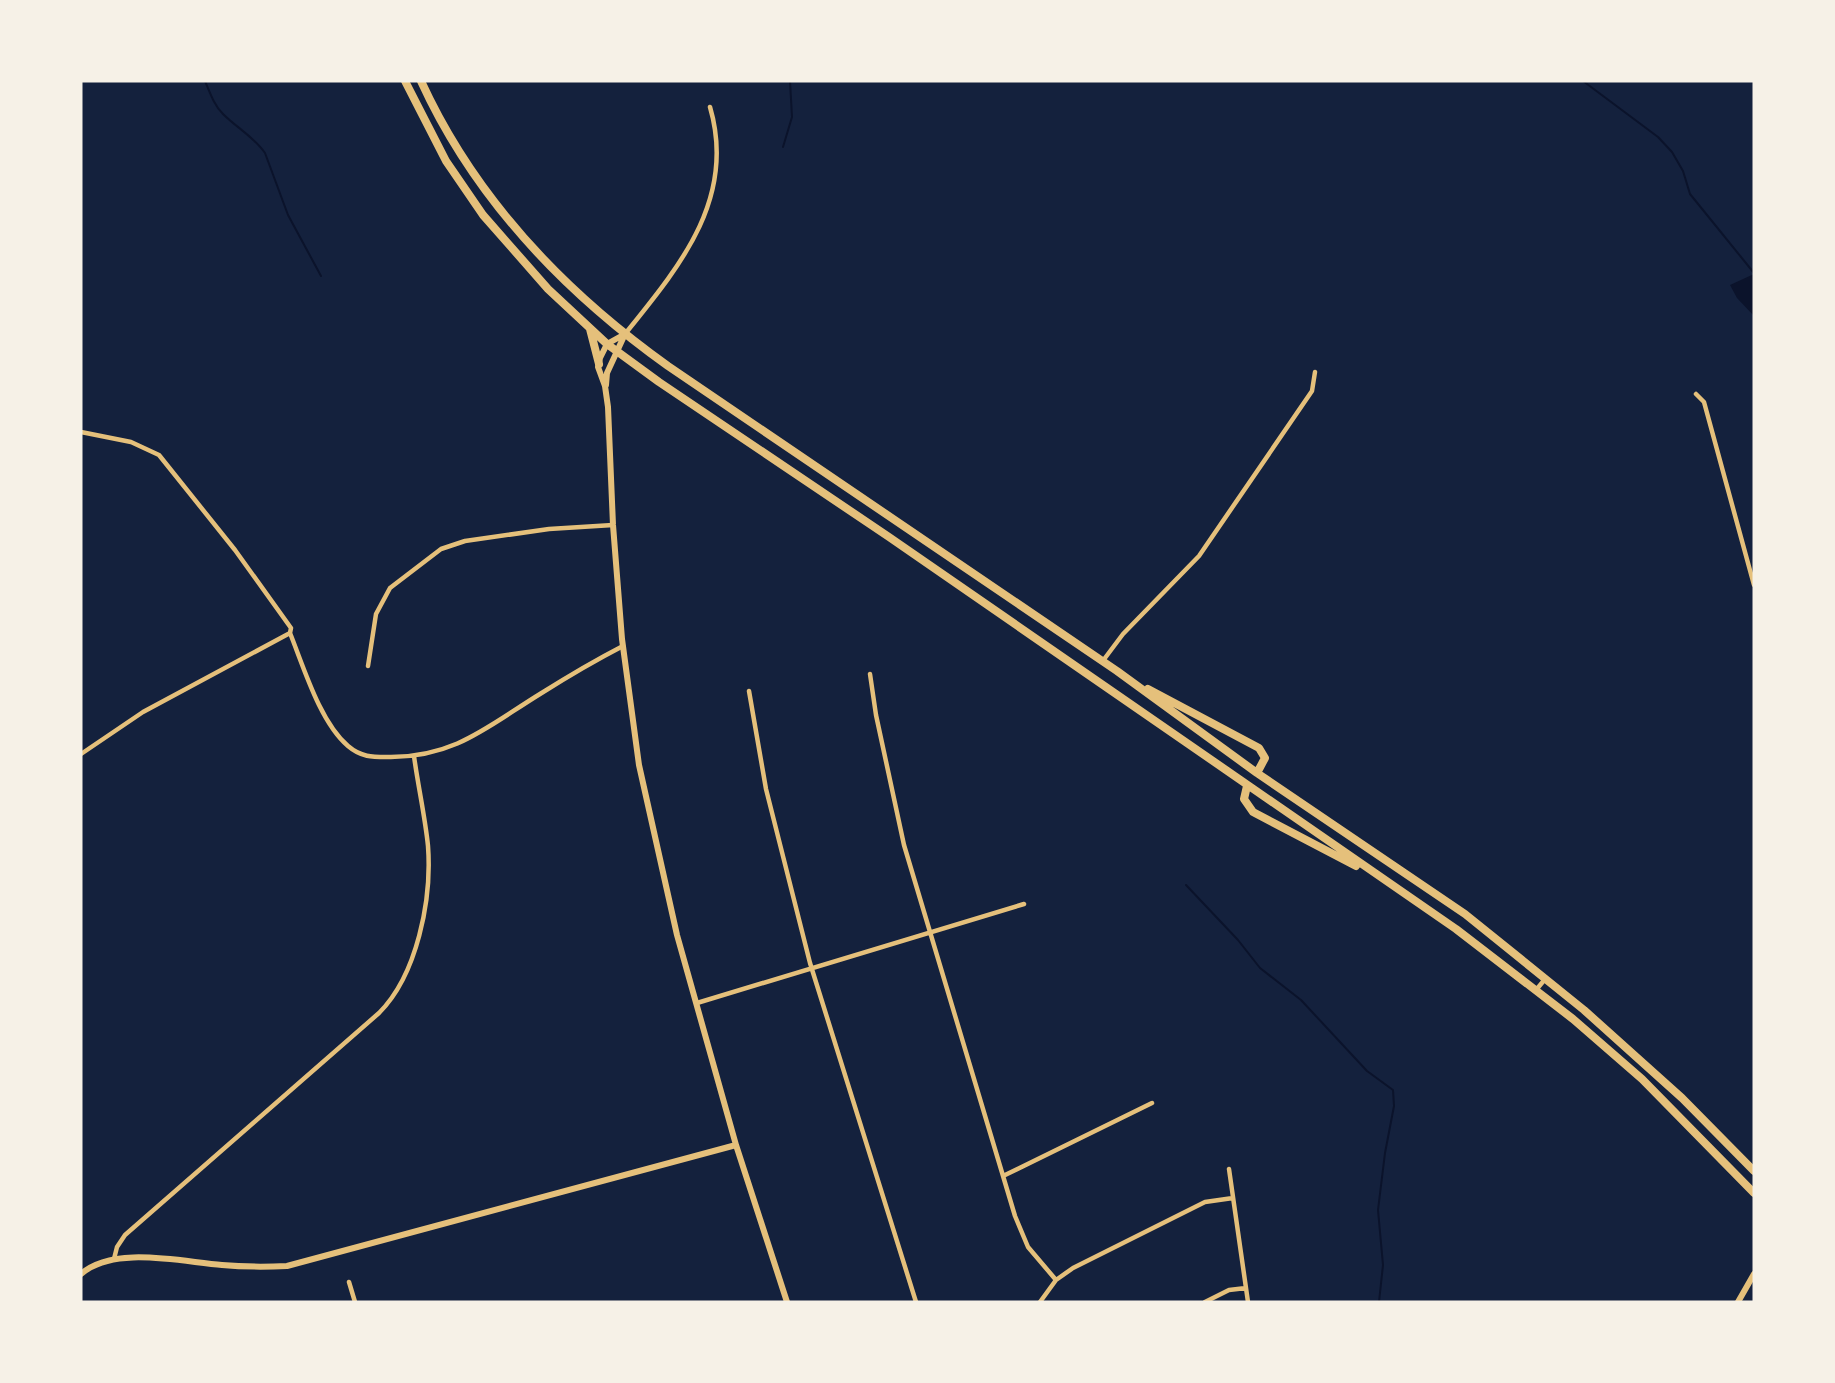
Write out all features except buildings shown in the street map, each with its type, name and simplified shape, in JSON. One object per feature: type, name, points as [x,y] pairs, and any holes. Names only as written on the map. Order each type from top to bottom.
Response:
[{"type":"main road","points":[[405,81],[446,160],[483,215],[523,264],[608,344],[1455,929],[1536,990],[1642,1078],[1754,1193]]},
{"type":"main road","points":[[422,81],[439,116],[473,173],[513,226],[559,277],[625,334],[668,366],[1102,662],[1259,748],[1265,758],[1257,773]]},
{"type":"main road","points":[[590,329],[599,364]]},
{"type":"main road","points":[[1117,671],[1257,773],[1465,914],[1546,978],[1665,1083],[1754,1172]]},
{"type":"main road","points":[[1247,786],[1244,799],[1253,812],[1391,885]]},
{"type":"street","points":[[605,386],[607,373],[625,334],[683,257],[707,214],[717,157],[717,133],[710,107]]},
{"type":"street","points":[[625,334],[608,344],[599,364],[605,386],[612,459],[613,525],[633,731],[647,808],[674,926],[736,1145],[787,1302]]},
{"type":"street","points":[[1102,662],[1123,634],[1199,556],[1312,391],[1316,372]]},
{"type":"street","points":[[1696,394],[1704,402],[1754,585]]},
{"type":"street","points":[[81,432],[140,445],[166,462],[236,550],[291,628],[290,633],[327,718],[340,739],[364,756],[414,756],[440,751],[470,740],[537,696],[623,646]]},
{"type":"street","points":[[368,666],[376,614],[390,588],[441,549],[465,541],[549,529],[613,525]]},
{"type":"street","points":[[81,754],[143,712],[290,633]]},
{"type":"street","points":[[870,674],[876,716],[893,797],[929,933],[1003,1176],[1028,1247],[1056,1280]]},
{"type":"street","points":[[749,691],[769,800],[812,969],[916,1302]]},
{"type":"street","points":[[114,1259],[117,1247],[125,1234],[370,1021],[401,987],[417,942],[428,859],[414,756]]},
{"type":"street","points":[[1247,786],[1257,773]]},
{"type":"street","points":[[697,1003],[1024,904]]},
{"type":"street","points":[[1536,990],[1546,978]]},
{"type":"street","points":[[1003,1176],[1152,1103]]},
{"type":"street","points":[[83,1272],[114,1259],[142,1258],[246,1266],[287,1266],[682,1162],[736,1145]]},
{"type":"street","points":[[1229,1169],[1248,1302]]},
{"type":"street","points":[[1040,1302],[1056,1280],[1073,1268],[1205,1202],[1233,1198]]},
{"type":"street","points":[[1738,1302],[1754,1274]]},
{"type":"street","points":[[349,1282],[355,1302]]},
{"type":"street","points":[[1205,1302],[1229,1290],[1246,1288]]},
{"type":"water","points":[[1754,274],[1754,316],[1737,298],[1730,285]]},
{"type":"waterway","points":[[205,81],[212,99],[220,110],[265,153],[288,215],[321,276]]},
{"type":"waterway","points":[[783,147],[792,117],[790,81]]},
{"type":"waterway","points":[[1583,81],[1658,137],[1672,152],[1683,171],[1690,194],[1754,273]]},
{"type":"waterway","points":[[1186,885],[1238,940],[1260,968],[1301,1000],[1367,1071],[1393,1090],[1394,1106],[1378,1210],[1383,1265],[1379,1302]]}]
